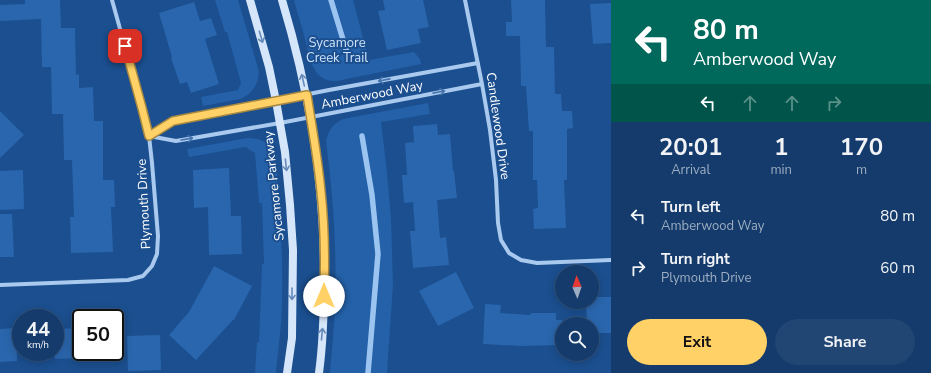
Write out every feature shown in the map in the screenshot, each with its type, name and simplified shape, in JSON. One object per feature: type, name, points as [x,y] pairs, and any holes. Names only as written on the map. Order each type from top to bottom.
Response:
[{"type":"main road","name":"Sycamore Parkway","points":[[250,0],[269,67],[285,152],[293,250],[292,338],[287,373]]},
{"type":"main road","points":[[282,0],[292,33],[307,95],[317,154],[321,193],[325,252],[324,311],[319,373]]},
{"type":"street","name":"Plymouth Drive","points":[[0,285],[128,280],[143,276],[152,266],[157,254],[158,236],[149,136],[112,0]]},
{"type":"street","name":"Candlewood Drive","points":[[465,0],[490,130],[495,173],[498,223],[501,240],[510,253],[521,260],[537,263],[611,260]]},
{"type":"street","name":"Amberwood Way","points":[[149,136],[173,121],[478,63]]},
{"type":"street","name":"Amberwood Way","points":[[149,136],[176,141],[280,123],[482,84]]},
{"type":"green space","points":[[215,0],[238,0],[259,73],[255,86],[245,97],[203,106],[201,97],[238,90],[241,83],[227,32],[225,32]]},
{"type":"green space","name":"Sycamore Creek Trail","points":[[294,0],[353,0],[369,60],[414,52],[420,59],[421,64],[338,81],[327,80],[321,77],[316,72],[310,59]]},
{"type":"green space","points":[[428,103],[430,114],[381,122],[391,219],[393,284],[387,373],[330,373],[336,278],[333,210],[326,141],[328,133],[336,123],[343,119]]},
{"type":"green space","points":[[254,138],[269,145],[275,158],[277,169],[282,245],[282,286],[281,318],[276,373],[255,373],[257,342],[259,342],[262,264],[264,264],[262,203],[259,203],[255,153],[245,147],[189,157],[187,149]]},
{"type":"building","points":[[25,0],[60,0],[61,28],[75,28],[76,75],[79,74],[79,88],[93,87],[94,121],[103,121],[103,180],[114,180],[115,207],[111,207],[113,252],[71,253],[70,217],[74,217],[72,160],[64,160],[63,114],[52,114],[51,67],[42,67],[41,19],[0,21],[0,5],[25,4]]},
{"type":"building","points":[[383,0],[423,0],[429,27],[418,29],[421,43],[387,50],[378,11],[385,10]]},
{"type":"building","points":[[511,0],[545,0],[546,47],[554,47],[555,94],[561,94],[562,111],[572,111],[573,128],[567,129],[567,180],[564,180],[566,228],[534,229],[533,209],[538,208],[537,180],[533,180],[533,131],[529,131],[526,86],[521,86],[520,36],[506,36],[506,22],[512,22]]},
{"type":"building","points":[[194,2],[200,21],[211,18],[217,35],[205,39],[219,84],[191,93],[187,82],[180,84],[171,58],[172,57],[159,13]]},
{"type":"building","points":[[611,3],[611,43],[593,44],[590,4]]},
{"type":"building","points":[[0,111],[24,135],[0,158]]},
{"type":"building","points":[[437,124],[438,135],[450,134],[457,198],[437,200],[440,238],[446,237],[449,265],[413,268],[410,231],[415,231],[413,202],[404,203],[402,175],[407,175],[405,143],[414,142],[413,126]]},
{"type":"building","points":[[229,168],[231,216],[241,216],[242,254],[209,255],[208,207],[194,208],[193,170]]},
{"type":"building","points":[[23,170],[24,209],[0,210],[0,171]]},
{"type":"building","points":[[0,214],[12,214],[14,257],[0,257]]},
{"type":"building","points":[[214,266],[252,286],[234,320],[196,360],[169,335],[189,312]]},
{"type":"building","points":[[456,272],[474,308],[438,326],[419,291]]},
{"type":"building","points":[[599,297],[611,297],[611,333],[599,333],[599,317],[587,317],[586,309],[599,309]]},
{"type":"building","points":[[485,304],[501,305],[500,313],[531,315],[531,313],[556,313],[555,345],[520,346],[483,344]]},
{"type":"building","points":[[12,328],[12,361],[17,361],[0,362],[0,329]]},
{"type":"building","points":[[72,328],[72,358],[64,359],[64,329]]},
{"type":"building","points":[[160,335],[161,370],[128,371],[127,336]]},
{"type":"waterway","points":[[331,0],[348,56]]},
{"type":"waterway","points":[[362,136],[372,195],[378,254],[368,373]]},
{"type":"route","points":[[125,46],[149,136],[173,121],[307,95],[321,193],[325,252],[324,296]]}]
